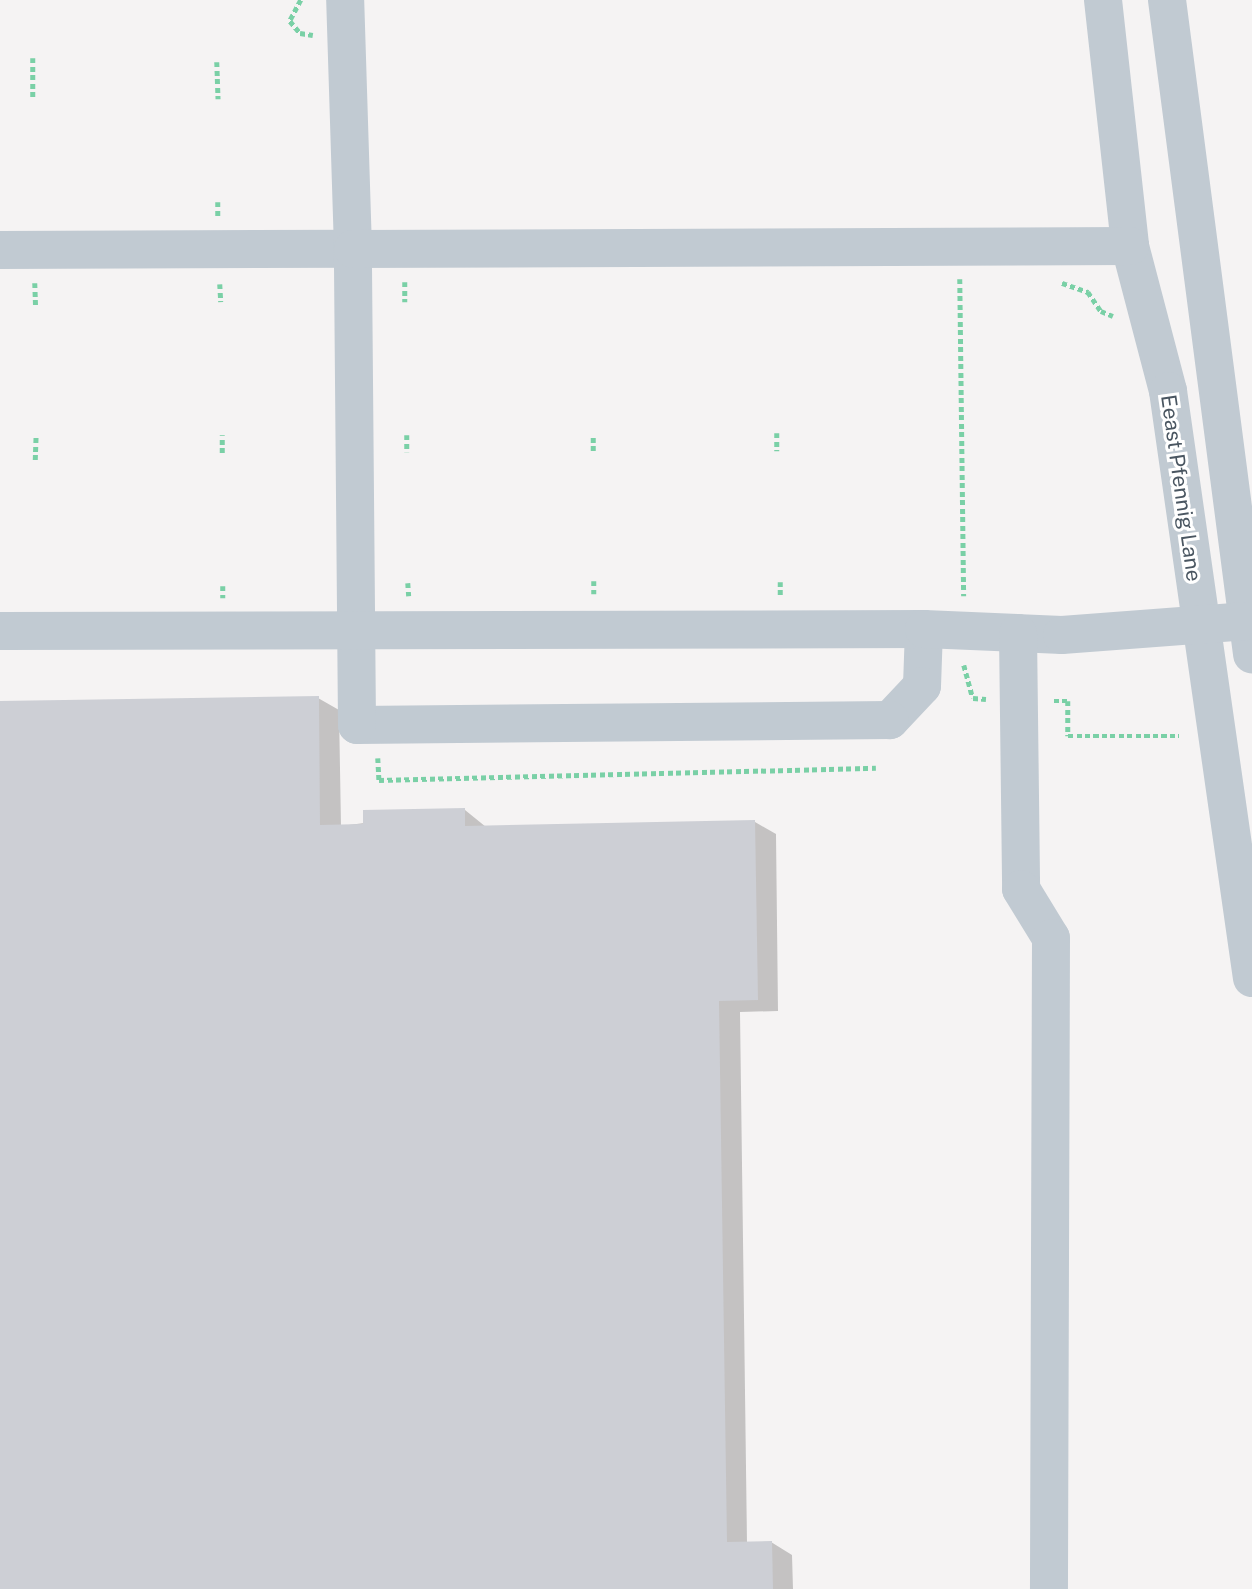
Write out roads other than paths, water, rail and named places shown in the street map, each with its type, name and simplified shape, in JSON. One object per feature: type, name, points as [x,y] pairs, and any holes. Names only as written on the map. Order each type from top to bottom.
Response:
[{"type":"lane","points":[[345,0],[353,249],[357,725],[890,720],[922,686],[925,629]]},
{"type":"lane","name":"Eeast Pfennig Lane","points":[[1103,0],[1130,247],[1168,391],[1252,978]]},
{"type":"lane","points":[[0,631],[925,629],[1018,633],[1200,624],[1250,638],[1167,0]]},
{"type":"lane","points":[[0,250],[1130,247]]},
{"type":"lane","points":[[1018,633],[1021,889],[1051,938],[1049,1589]]}]
